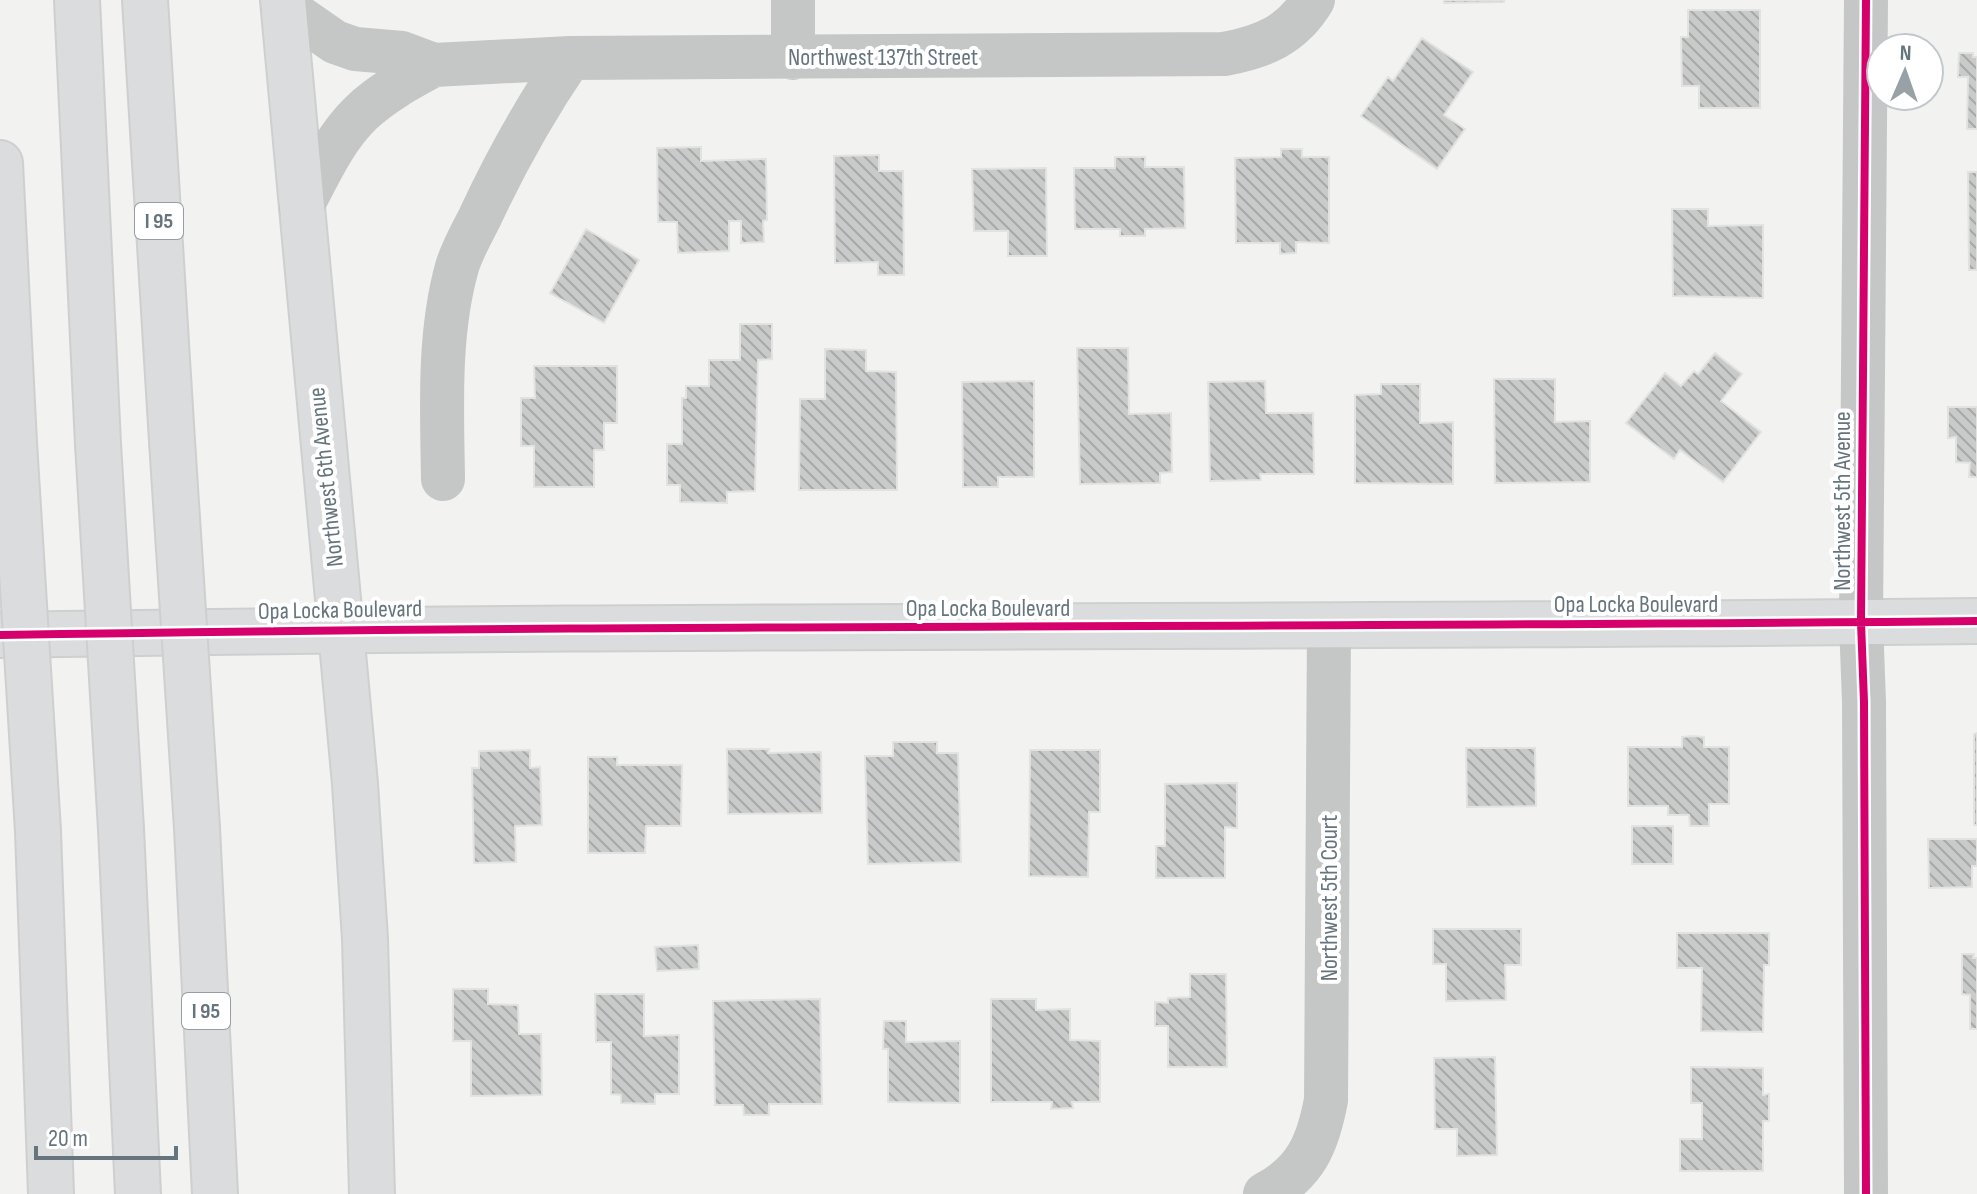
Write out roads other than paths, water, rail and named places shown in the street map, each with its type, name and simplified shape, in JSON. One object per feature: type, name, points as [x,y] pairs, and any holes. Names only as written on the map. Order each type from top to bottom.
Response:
[{"type":"main road","points":[[77,0],[138,1194]]},
{"type":"main road","name":"I 95","points":[[145,0],[197,828],[215,1194]]},
{"type":"main road","name":"Northwest 6th Avenue","points":[[283,3],[355,784],[365,939],[372,1194]]},
{"type":"main road","points":[[0,163],[38,831],[51,1194]]},
{"type":"main road","name":"Opa Locka Boulevard","points":[[0,635],[340,630],[1977,621]]},
{"type":"street","points":[[793,0],[793,58]]},
{"type":"street","name":"Northwest 137th Street","points":[[283,3],[335,42],[355,49],[402,53],[434,65],[570,58],[1224,54],[1272,41],[1291,29],[1313,0]]},
{"type":"street","name":"Northwest 5th Avenue","points":[[1866,0],[1861,622],[1866,1194]]},
{"type":"street","points":[[443,479],[442,395],[446,328],[458,265],[499,176],[533,113],[570,58]]},
{"type":"street","name":"Northwest 137th Street","points":[[301,208],[342,136],[359,115],[397,85],[434,65]]},
{"type":"street","name":"Northwest 5th Court","points":[[1265,1194],[1284,1185],[1302,1167],[1321,1127],[1328,1077],[1329,625]]}]
